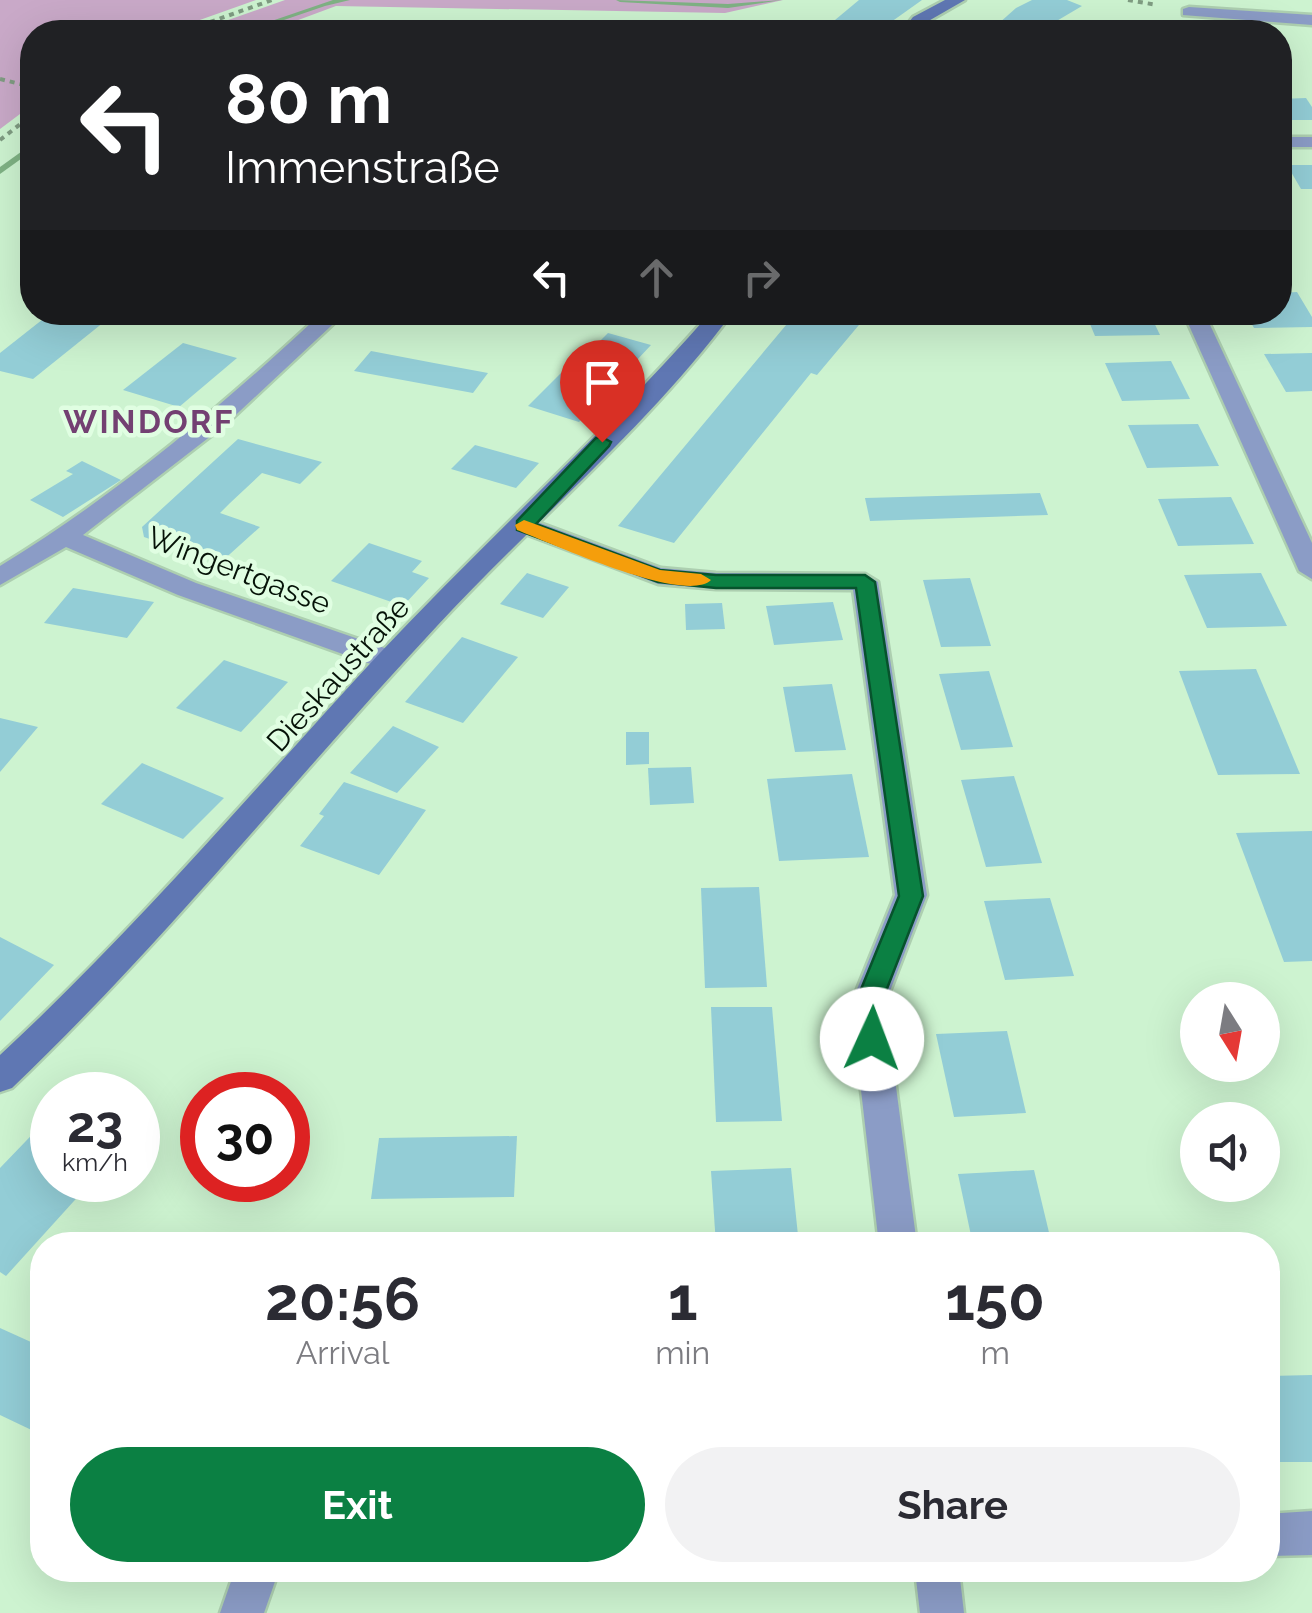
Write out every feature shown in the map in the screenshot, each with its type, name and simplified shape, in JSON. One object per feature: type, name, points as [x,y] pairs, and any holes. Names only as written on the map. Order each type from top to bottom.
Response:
[{"type":"main road","points":[[919,20],[957,0]]},
{"type":"main road","name":"Dieskaustraße","points":[[0,1077],[61,1022],[258,812],[389,660],[524,526],[711,325]]},
{"type":"street","points":[[1189,12],[1312,20]]},
{"type":"street","name":"Wingertgasse","points":[[0,576],[68,538],[268,376],[322,325]]},
{"type":"street","points":[[1199,325],[1312,571]]},
{"type":"street","points":[[524,526],[658,576],[716,582],[865,582],[911,896],[868,1004],[896,1232]]},
{"type":"street","name":"Wingertgasse","points":[[68,538],[187,589],[389,660]]},
{"type":"street","points":[[1280,1534],[1312,1533]]},
{"type":"street","points":[[242,1613],[253,1582]]},
{"type":"street","points":[[938,1582],[942,1613]]},
{"type":"path","points":[[216,20],[272,0]]},
{"type":"path","points":[[0,140],[20,124]]},
{"type":"shaded area","points":[[0,0],[256,0],[200,20],[20,20],[20,114],[0,129]]},
{"type":"shaded area","points":[[285,0],[783,0],[725,13],[336,6],[298,20],[228,20]]},
{"type":"building","points":[[859,0],[922,0],[894,20],[835,20]]},
{"type":"building","points":[[1032,0],[1067,0],[1082,6],[1058,20],[1002,20]]},
{"type":"building","points":[[1306,98],[1312,107],[1312,120],[1292,120],[1292,99]]},
{"type":"building","points":[[1292,165],[1312,165],[1312,189],[1301,189],[1292,174]]},
{"type":"building","points":[[1292,292],[1297,292],[1312,317],[1312,327],[1254,328],[1252,325],[1292,325]]},
{"type":"building","points":[[36,325],[100,325],[33,379],[0,371],[0,353]]},
{"type":"building","points":[[786,325],[859,325],[817,375],[811,373],[674,543],[618,526]]},
{"type":"building","points":[[1090,325],[1155,325],[1160,335],[1095,336]]},
{"type":"building","points":[[608,333],[651,345],[579,422],[528,406],[576,358],[582,359]]},
{"type":"building","points":[[183,343],[237,358],[179,407],[123,390]]},
{"type":"building","points":[[371,351],[488,373],[473,393],[354,371]]},
{"type":"building","points":[[1312,353],[1312,391],[1286,392],[1264,354]]},
{"type":"building","points":[[1171,361],[1190,399],[1122,401],[1105,363]]},
{"type":"building","points":[[1198,424],[1219,466],[1147,468],[1128,425]]},
{"type":"building","points":[[238,439],[322,462],[300,484],[262,473],[230,503],[220,513],[260,527],[220,563],[144,537],[142,527]]},
{"type":"building","points":[[475,445],[539,463],[516,488],[451,469]]},
{"type":"building","points":[[82,461],[121,480],[63,517],[30,500],[73,474],[66,471]]},
{"type":"building","points":[[1040,493],[1048,515],[870,521],[865,498]]},
{"type":"building","points":[[1231,497],[1254,544],[1178,546],[1158,499]]},
{"type":"building","points":[[369,543],[422,561],[412,572],[429,578],[403,606],[331,581]]},
{"type":"building","points":[[527,573],[569,587],[543,618],[500,604]]},
{"type":"building","points":[[1261,573],[1287,626],[1207,628],[1184,575]]},
{"type":"building","points":[[970,578],[991,646],[941,647],[923,580]]},
{"type":"building","points":[[73,588],[154,602],[127,638],[44,623]]},
{"type":"building","points":[[833,602],[843,640],[774,645],[766,606]]},
{"type":"building","points":[[722,603],[725,629],[686,630],[685,604]]},
{"type":"building","points":[[462,637],[518,657],[463,723],[405,702]]},
{"type":"building","points":[[224,660],[288,682],[241,732],[176,708]]},
{"type":"building","points":[[1256,669],[1300,774],[1218,775],[1179,671]]},
{"type":"building","points":[[989,671],[1013,747],[961,750],[939,674]]},
{"type":"building","points":[[832,684],[846,750],[795,752],[783,687]]},
{"type":"building","points":[[0,718],[38,727],[0,772]]},
{"type":"building","points":[[393,726],[439,747],[397,793],[350,773]]},
{"type":"building","points":[[626,732],[649,732],[649,764],[626,765]]},
{"type":"building","points":[[142,763],[224,798],[183,839],[101,804]]},
{"type":"building","points":[[691,767],[694,803],[650,805],[648,768]]},
{"type":"building","points":[[852,774],[869,857],[779,861],[767,779]]},
{"type":"building","points":[[1014,776],[1042,863],[986,867],[961,780]]},
{"type":"building","points":[[344,782],[426,810],[379,875],[300,846]]},
{"type":"building","points":[[1312,831],[1312,961],[1284,962],[1236,833]]},
{"type":"building","points":[[759,887],[767,987],[705,988],[701,888]]},
{"type":"building","points":[[1050,898],[1074,976],[1005,980],[984,901]]},
{"type":"building","points":[[0,937],[54,965],[0,1021]]},
{"type":"building","points":[[711,1007],[772,1007],[782,1121],[716,1122]]},
{"type":"building","points":[[1007,1031],[1026,1113],[954,1117],[936,1034]]},
{"type":"building","points":[[517,1136],[514,1197],[371,1199],[379,1138]]},
{"type":"building","points":[[30,1137],[30,1202],[73,1202],[46,1232],[30,1232],[30,1250],[6,1276],[0,1272],[0,1168]]},
{"type":"building","points":[[791,1168],[798,1232],[715,1232],[711,1171]]},
{"type":"building","points":[[1034,1170],[1049,1232],[970,1232],[958,1174]]},
{"type":"building","points":[[0,1328],[30,1342],[30,1429],[0,1415]]},
{"type":"building","points":[[1312,1375],[1312,1462],[1280,1462],[1280,1376]]},
{"type":"waterway","points":[[277,20],[346,0]]},
{"type":"waterway","points":[[620,0],[728,6],[778,0]]},
{"type":"waterway","points":[[0,171],[20,156]]},
{"type":"slow traffic","points":[[524,525],[658,576],[701,580]]},
{"type":"district","name":"WINDORF","points":[[149,421]]},
{"type":"route","points":[[602,442],[524,526],[658,576],[716,582],[865,582],[911,896],[868,1004],[872,1039]]}]
